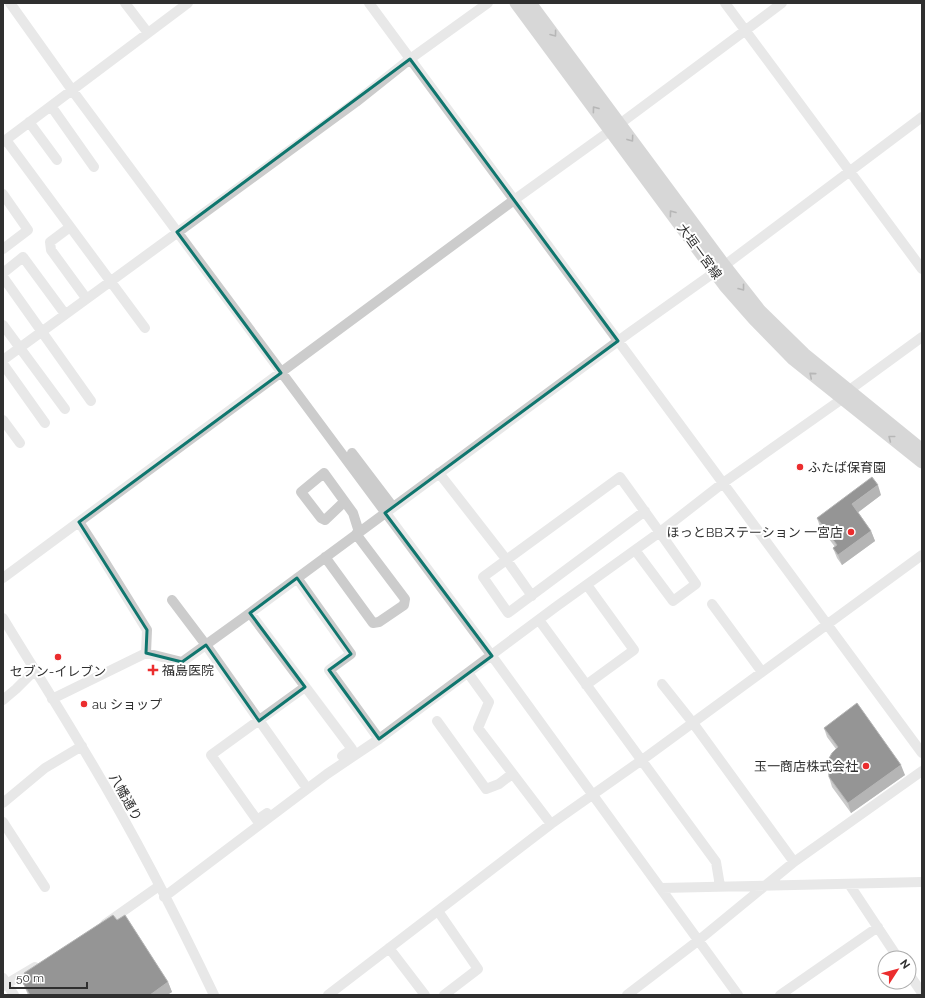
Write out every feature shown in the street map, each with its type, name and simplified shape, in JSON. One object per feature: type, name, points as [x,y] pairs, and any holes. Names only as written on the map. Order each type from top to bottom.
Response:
[{"type":"main road","name":"大垣一宮線","points":[[516,3],[615,127],[720,268],[760,311],[845,395],[922,462]]},
{"type":"main road","name":"大垣一宮線","points":[[530,3],[615,127]]},
{"type":"main road","name":"大垣一宮線","points":[[845,395],[922,450]]},
{"type":"street","points":[[10,3],[72,90],[281,373],[389,510]]},
{"type":"street","points":[[125,3],[148,33]]},
{"type":"street","points":[[145,328],[4,141],[188,3]]},
{"type":"street","points":[[369,3],[922,753]]},
{"type":"street","points":[[3,360],[356,102],[488,3]]},
{"type":"street","points":[[725,3],[922,269]]},
{"type":"street","points":[[3,578],[782,3]]},
{"type":"street","points":[[51,106],[94,167]]},
{"type":"street","points":[[52,699],[146,653],[182,662],[618,341],[720,268],[922,117]]},
{"type":"street","points":[[29,122],[57,160]]},
{"type":"street","points":[[3,194],[28,230],[3,249]]},
{"type":"street","points":[[70,227],[50,242],[51,250],[86,298]]},
{"type":"street","points":[[3,273],[24,257],[65,314]]},
{"type":"street","points":[[3,278],[40,332],[91,401]]},
{"type":"street","points":[[3,325],[65,409]]},
{"type":"street","points":[[164,897],[327,774],[379,739],[922,337]]},
{"type":"street","points":[[3,364],[45,422]]},
{"type":"street","points":[[3,420],[20,443]]},
{"type":"street","points":[[352,453],[389,510],[492,656],[738,995]]},
{"type":"street","points":[[325,557],[374,623],[379,622],[404,605],[404,599],[358,533],[353,513],[324,473],[301,492],[321,518],[325,520],[344,502]]},
{"type":"street","points":[[439,473],[506,559],[532,596]]},
{"type":"street","points":[[635,550],[673,601],[696,584],[660,532],[620,477],[483,577],[508,614],[645,512]]},
{"type":"street","points":[[78,522],[147,630],[146,653]]},
{"type":"street","points":[[328,995],[551,824],[642,760],[922,555]]},
{"type":"street","points":[[297,578],[350,654],[329,670],[379,739]]},
{"type":"street","points":[[586,685],[634,650],[587,585]]},
{"type":"street","points":[[172,600],[206,645],[304,784]]},
{"type":"street","points":[[712,604],[762,672]]},
{"type":"street","points":[[250,613],[306,687],[352,749],[258,820],[211,756],[306,687]]},
{"type":"street","name":"八幡通り","points":[[3,618],[111,796],[159,886],[214,995]]},
{"type":"street","points":[[539,620],[716,862],[720,886]]},
{"type":"street","points":[[3,700],[35,670]]},
{"type":"street","points":[[468,673],[489,702],[478,728],[551,824]]},
{"type":"street","points":[[662,684],[693,723],[794,862]]},
{"type":"street","points":[[437,721],[486,789],[499,784],[512,774]]},
{"type":"street","points":[[3,803],[45,768],[82,746]]},
{"type":"street","points":[[627,995],[699,940],[794,862],[922,771]]},
{"type":"street","points":[[3,822],[45,887]]},
{"type":"street","points":[[661,888],[922,882]]},
{"type":"street","points":[[849,884],[893,950]]},
{"type":"street","points":[[97,929],[159,886]]},
{"type":"street","points":[[438,911],[478,968],[444,995]]},
{"type":"street","points":[[780,995],[878,927]]},
{"type":"street","points":[[389,948],[425,995]]},
{"type":"street","points":[[14,995],[4,982],[46,961]]},
{"type":"highlighted area","points":[[410,59],[618,341],[385,513],[492,656],[379,739],[329,670],[351,654],[297,578],[250,613],[305,687],[259,721],[206,645],[182,662],[146,653],[147,630],[79,522],[281,373],[177,232]]},
{"type":"building","points":[[872,477],[878,485],[852,504],[871,531],[838,555],[833,548],[837,545],[817,518]]},
{"type":"building","name":"玉一商店株式会社","points":[[857,703],[901,765],[848,803],[829,777],[828,760],[838,747],[824,728]]},
{"type":"building","points":[[113,915],[117,920],[125,915],[168,982],[150,995],[30,995],[23,983],[28,979],[24,973]]},
{"type":"place","name":"ふたば保育園","points":[[800,467]]},
{"type":"place","name":"ほっとBBステーション 一宮店","points":[[851,532]]},
{"type":"place","name":"セブン-イレブン","points":[[58,657]]},
{"type":"place","name":"福島医院","points":[[153,670]]},
{"type":"place","name":"au ショップ","points":[[84,704]]},
{"type":"place","name":"玉一商店株式会社","points":[[866,766]]}]
